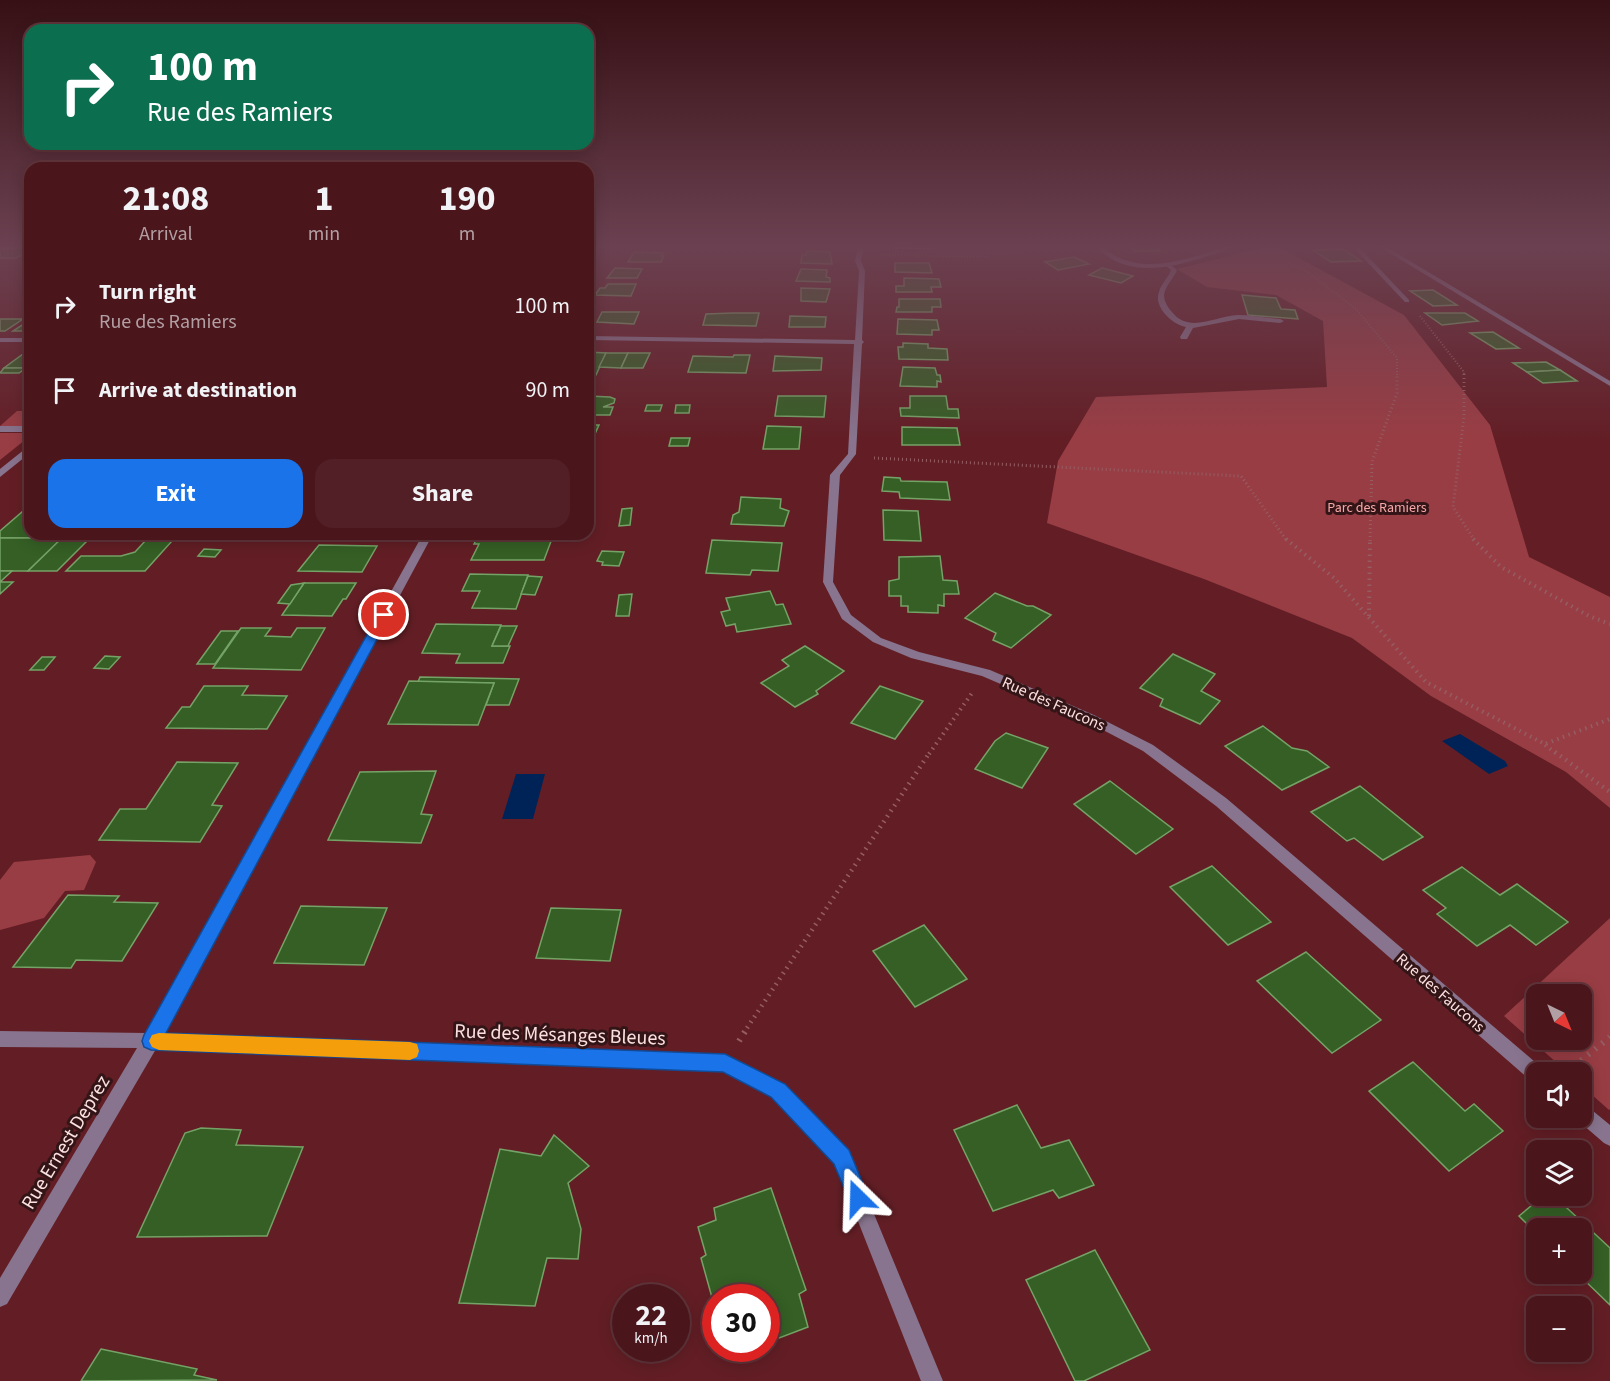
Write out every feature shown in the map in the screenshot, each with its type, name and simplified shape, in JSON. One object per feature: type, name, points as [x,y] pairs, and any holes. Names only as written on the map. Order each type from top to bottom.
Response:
[{"type":"street","points":[[852,454],[861,310]]},
{"type":"street","points":[[1168,310],[1174,319],[1190,327],[1203,326],[1218,318],[1239,317],[1280,321]]},
{"type":"street","points":[[1488,310],[1610,384]]},
{"type":"street","points":[[1184,337],[1190,327]]},
{"type":"street","points":[[594,338],[860,342]]},
{"type":"street","points":[[0,340],[24,340]]},
{"type":"street","points":[[0,429],[24,429]]},
{"type":"street","points":[[0,474],[24,453]]},
{"type":"street","name":"Rue des Faucons","points":[[852,454],[835,475],[828,582],[846,617],[877,640],[915,655],[986,673],[1090,717],[1148,748],[1221,802],[1526,1065]]},
{"type":"street","name":"Rue Ernest Deprez","points":[[0,1297],[151,1041],[425,540]]},
{"type":"street","name":"Rue des Mésanges Bleues","points":[[0,1039],[151,1041],[725,1063],[778,1090],[842,1157],[932,1381]]},
{"type":"street","points":[[1592,1122],[1610,1137]]},
{"type":"path","points":[[1357,310],[1397,358],[1397,393],[1372,462],[1369,616]]},
{"type":"path","points":[[1415,310],[1464,372],[1464,416],[1453,507],[1469,535],[1501,567],[1589,616],[1610,624]]},
{"type":"path","points":[[852,454],[873,458],[1033,464],[1241,476],[1288,542],[1334,578],[1426,682],[1545,744],[1610,792]]},
{"type":"path","points":[[725,1063],[894,804],[986,673]]},
{"type":"path","points":[[1545,744],[1610,719]]},
{"type":"path","points":[[1579,1062],[1610,1037]]},
{"type":"green space","name":"Parc des Ramiers","points":[[1304,310],[1396,310],[1404,315],[1490,425],[1529,557],[1610,597],[1610,808],[1566,772],[1431,696],[1352,638],[1204,579],[1047,523],[1058,461],[1096,397],[1327,387],[1323,321]]},
{"type":"green space","points":[[17,411],[24,411],[24,426],[0,426]]},
{"type":"green space","points":[[0,433],[24,433],[24,441],[0,460]]},
{"type":"green space","points":[[90,855],[96,862],[84,890],[65,891],[44,918],[0,930],[0,880],[14,862]]},
{"type":"green space","points":[[1610,918],[1610,1109],[1592,1095],[1592,1062],[1556,1062],[1542,1050],[1592,1050],[1592,984],[1539,984]]},
{"type":"green space","points":[[1526,996],[1526,1036],[1504,1016]]},
{"type":"water","points":[[1460,734],[1505,761],[1508,766],[1489,774],[1442,741]]},
{"type":"water","points":[[516,774],[545,774],[533,819],[502,819]]},
{"type":"building","points":[[896,310],[932,310],[932,312]]},
{"type":"building","points":[[1247,310],[1295,310],[1298,319],[1248,315]]},
{"type":"building","points":[[602,312],[639,312],[634,324],[597,322]]},
{"type":"building","points":[[759,313],[756,326],[703,325],[706,314]]},
{"type":"building","points":[[1425,313],[1465,313],[1478,321],[1442,325]]},
{"type":"building","points":[[790,316],[826,317],[825,327],[789,327]]},
{"type":"building","points":[[0,319],[23,319],[5,331],[0,331]]},
{"type":"building","points":[[898,319],[937,320],[939,330],[932,330],[932,335],[897,334]]},
{"type":"building","points":[[24,324],[24,331],[13,331]]},
{"type":"building","points":[[1493,332],[1519,348],[1496,349],[1470,333]]},
{"type":"building","points":[[903,343],[928,344],[928,348],[947,349],[948,360],[899,359],[898,347],[903,347]]},
{"type":"building","points":[[594,352],[606,353],[594,375]]},
{"type":"building","points":[[606,353],[628,353],[621,368],[599,367]]},
{"type":"building","points":[[628,353],[650,353],[643,368],[621,368]]},
{"type":"building","points":[[23,354],[24,354],[24,368],[4,368]]},
{"type":"building","points":[[734,355],[750,355],[746,373],[688,372],[693,356],[733,357]]},
{"type":"building","points":[[775,356],[822,358],[821,370],[773,371]]},
{"type":"building","points":[[1546,362],[1560,370],[1527,372],[1513,363]]},
{"type":"building","points":[[903,367],[935,368],[937,375],[940,375],[941,382],[937,381],[937,387],[900,386]]},
{"type":"building","points":[[4,368],[24,368],[19,373],[0,373]]},
{"type":"building","points":[[1560,370],[1577,381],[1543,383],[1527,372]]},
{"type":"building","points":[[594,396],[615,399],[614,403],[603,407],[613,407],[610,415],[594,415]]},
{"type":"building","points":[[778,396],[826,396],[824,417],[775,416]]},
{"type":"building","points":[[910,396],[946,396],[948,409],[958,409],[959,418],[901,416],[900,408],[910,408]]},
{"type":"building","points":[[647,405],[662,405],[660,411],[645,411]]},
{"type":"building","points":[[676,405],[690,405],[689,413],[675,413]]},
{"type":"building","points":[[594,425],[599,425],[594,436]]},
{"type":"building","points":[[767,426],[801,427],[799,449],[763,449]]},
{"type":"building","points":[[902,427],[957,428],[960,445],[902,445]]},
{"type":"building","points":[[671,438],[690,438],[688,446],[669,446]]},
{"type":"building","points":[[884,477],[900,478],[901,481],[947,482],[950,500],[900,498],[899,492],[882,491]]},
{"type":"building","points":[[741,497],[781,499],[780,508],[789,511],[784,526],[731,524],[733,515],[739,512]]},
{"type":"building","points":[[632,508],[630,525],[619,526],[622,509]]},
{"type":"building","points":[[24,510],[24,538],[0,538],[0,531]]},
{"type":"building","points":[[883,510],[918,511],[921,541],[884,540]]},
{"type":"building","points":[[0,538],[60,540],[28,571],[0,571]]},
{"type":"building","points":[[60,540],[88,540],[57,571],[28,571]]},
{"type":"building","points":[[146,540],[172,541],[145,571],[66,571],[81,556],[121,556],[135,552]]},
{"type":"building","points":[[476,540],[552,540],[544,560],[471,560],[479,544],[474,544]]},
{"type":"building","points":[[712,540],[782,543],[778,571],[752,570],[750,575],[706,573]]},
{"type":"building","points":[[319,545],[377,546],[362,572],[298,571]]},
{"type":"building","points":[[204,549],[221,550],[215,557],[198,556]]},
{"type":"building","points":[[602,551],[624,552],[619,566],[602,565],[603,562],[597,561]]},
{"type":"building","points":[[940,556],[943,580],[957,581],[959,594],[944,594],[944,606],[938,605],[938,613],[908,612],[908,606],[901,606],[901,596],[889,596],[889,581],[899,579],[899,557]]},
{"type":"building","points":[[0,571],[12,571],[0,582]]},
{"type":"building","points":[[470,574],[528,575],[516,609],[472,608],[480,591],[462,591]]},
{"type":"building","points":[[528,576],[542,577],[535,595],[521,594]]},
{"type":"building","points":[[0,582],[13,582],[0,594]]},
{"type":"building","points":[[304,583],[356,583],[332,616],[282,615]]},
{"type":"building","points":[[304,583],[290,604],[278,603],[291,585]]},
{"type":"building","points":[[770,591],[776,605],[783,604],[791,624],[737,632],[735,624],[726,626],[721,612],[730,610],[726,598]]},
{"type":"building","points":[[995,593],[1051,615],[1011,648],[993,640],[996,633],[965,618]]},
{"type":"building","points":[[632,594],[629,616],[616,616],[619,595]]},
{"type":"building","points":[[436,624],[501,625],[492,646],[510,646],[503,663],[456,663],[460,654],[422,653]]},
{"type":"building","points":[[501,626],[517,626],[508,646],[492,646]]},
{"type":"building","points":[[241,628],[271,628],[265,636],[291,637],[297,628],[325,628],[301,670],[213,668]]},
{"type":"building","points":[[221,631],[238,631],[215,664],[197,664]]},
{"type":"building","points":[[805,646],[844,671],[816,691],[818,694],[795,707],[761,683],[789,666],[782,660]]},
{"type":"building","points":[[1173,654],[1215,674],[1201,691],[1220,701],[1200,724],[1160,706],[1163,699],[1140,688]]},
{"type":"building","points":[[105,656],[120,657],[109,669],[94,668]]},
{"type":"building","points":[[42,657],[55,657],[44,670],[30,670]]},
{"type":"building","points":[[420,677],[519,679],[509,705],[486,705],[494,683],[418,682]]},
{"type":"building","points":[[409,681],[494,683],[478,725],[388,724]]},
{"type":"building","points":[[204,686],[248,686],[242,695],[287,696],[267,729],[166,728],[182,707],[190,707]]},
{"type":"building","points":[[880,686],[923,701],[895,739],[851,723]]},
{"type":"building","points":[[1263,726],[1292,748],[1307,751],[1329,767],[1282,790],[1225,746]]},
{"type":"building","points":[[1006,733],[1048,748],[1022,788],[975,769],[995,741]]},
{"type":"building","points":[[177,762],[238,763],[212,805],[222,806],[200,842],[99,840],[120,809],[146,809]]},
{"type":"building","points":[[436,771],[421,814],[432,815],[421,843],[328,840],[360,772]]},
{"type":"building","points":[[1110,781],[1173,829],[1136,854],[1074,804]]},
{"type":"building","points":[[1360,786],[1423,837],[1383,860],[1354,838],[1347,841],[1311,812]]},
{"type":"building","points":[[1212,866],[1271,922],[1228,945],[1170,887]]},
{"type":"building","points":[[1462,867],[1500,895],[1517,884],[1568,922],[1536,945],[1510,925],[1477,946],[1437,914],[1446,908],[1423,890]]},
{"type":"building","points":[[68,895],[119,896],[114,902],[158,903],[122,961],[76,960],[71,968],[13,967]]},
{"type":"building","points":[[301,906],[387,908],[364,965],[274,963]]},
{"type":"building","points":[[551,908],[621,910],[610,961],[536,958]]},
{"type":"building","points":[[924,925],[967,979],[915,1007],[873,951]]},
{"type":"building","points":[[1306,952],[1381,1020],[1332,1053],[1257,981]]},
{"type":"building","points":[[1413,1062],[1465,1111],[1474,1104],[1503,1131],[1449,1171],[1369,1091]]},
{"type":"building","points":[[1017,1105],[1041,1148],[1069,1140],[1094,1185],[1059,1198],[1053,1190],[993,1211],[954,1130]]},
{"type":"building","points":[[201,1128],[241,1130],[236,1145],[303,1147],[267,1236],[137,1237],[185,1133]]},
{"type":"building","points":[[554,1135],[589,1166],[568,1183],[581,1229],[578,1259],[547,1258],[535,1306],[459,1303],[500,1149],[541,1156]]},
{"type":"building","points":[[771,1188],[806,1290],[799,1294],[808,1327],[780,1338],[780,1284],[708,1284],[701,1258],[706,1255],[698,1227],[716,1220],[714,1208]]},
{"type":"building","points":[[1531,1206],[1565,1206],[1578,1218],[1526,1218],[1526,1223],[1519,1216]]},
{"type":"building","points":[[1592,1231],[1610,1248],[1610,1305],[1588,1284],[1592,1284]]},
{"type":"building","points":[[1095,1250],[1150,1350],[1084,1381],[1075,1381],[1026,1280]]},
{"type":"building","points":[[101,1349],[197,1369],[194,1375],[217,1380],[81,1381]]},
{"type":"slow traffic","points":[[159,1041],[410,1051]]},
{"type":"route","points":[[384,615],[151,1041],[725,1063],[778,1090],[842,1157],[858,1198]]}]
